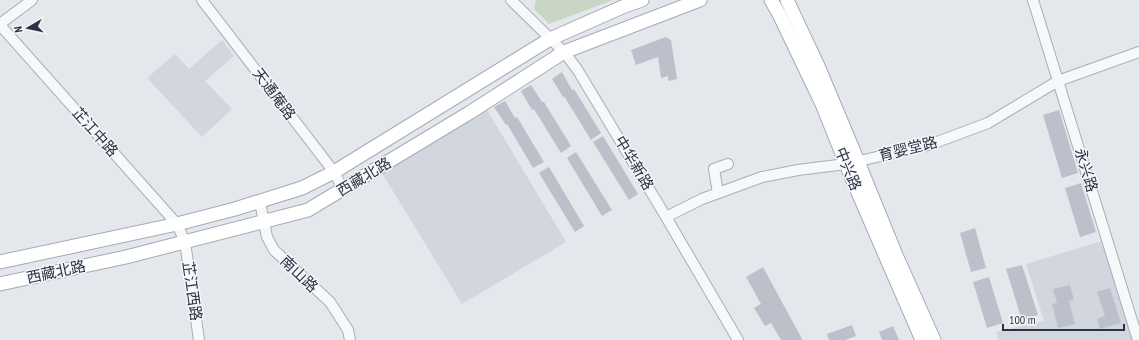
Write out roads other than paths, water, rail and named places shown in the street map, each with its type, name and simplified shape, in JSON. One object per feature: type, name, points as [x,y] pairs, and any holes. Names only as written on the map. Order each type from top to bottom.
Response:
[{"type":"main road","name":"西藏北路","points":[[0,262],[177,224],[260,202],[302,188],[334,172],[550,39],[627,5],[642,0]]},
{"type":"main road","name":"西藏北路","points":[[0,284],[126,257],[308,210],[469,113],[564,52],[700,0]]},
{"type":"main road","name":"中兴路","points":[[771,0],[852,162],[893,248],[934,340]]},
{"type":"main road","name":"中兴路","points":[[787,0],[818,66],[852,162],[922,340]]},
{"type":"street","points":[[0,24],[32,0]]},
{"type":"street","name":"天通庵路","points":[[202,0],[334,172],[343,189]]},
{"type":"street","name":"中华新路","points":[[511,0],[564,52],[577,69],[738,340]]},
{"type":"street","name":"永兴路","points":[[1033,0],[1138,340]]},
{"type":"street","name":"芷江中路","points":[[0,24],[177,224],[185,242]]},
{"type":"street","name":"育婴堂路","points":[[666,217],[702,199],[762,177],[852,162],[929,145],[988,123],[1058,81],[1139,52]]},
{"type":"street","points":[[718,193],[714,169],[728,164]]},
{"type":"street","name":"南山路","points":[[260,202],[267,237],[274,250],[330,302],[348,330],[350,340]]},
{"type":"street","name":"芷江西路","points":[[185,242],[199,340]]}]
